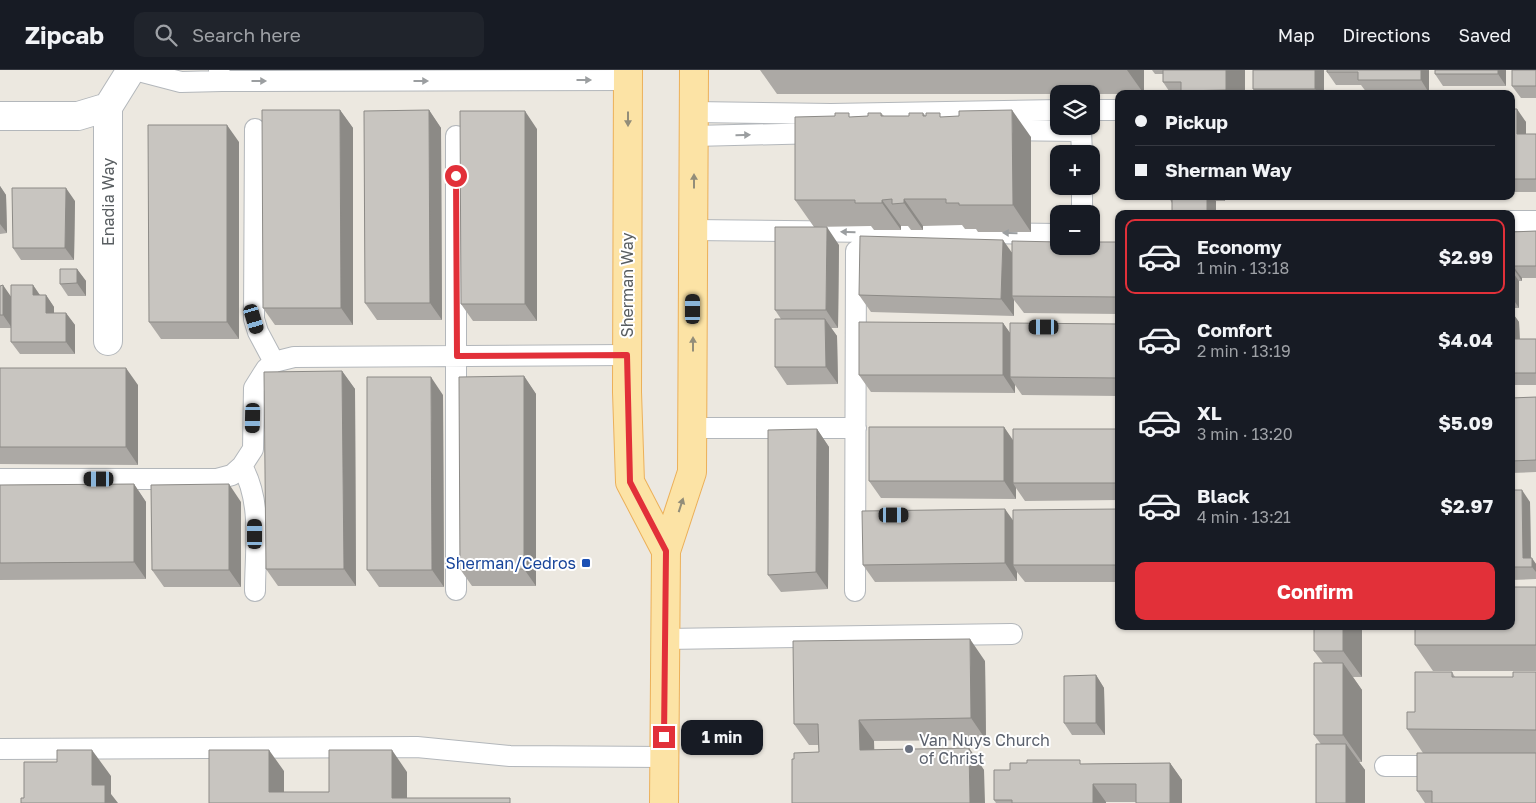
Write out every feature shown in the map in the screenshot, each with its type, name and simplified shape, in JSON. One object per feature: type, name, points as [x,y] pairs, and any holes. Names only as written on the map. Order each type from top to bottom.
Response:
[{"type":"main road","name":"Sherman Way","points":[[664,803],[666,551],[692,472],[694,70]]},
{"type":"main road","name":"Sherman Way","points":[[628,75],[627,355],[630,482],[666,551]]},
{"type":"street","points":[[0,116],[78,116],[108,107],[131,70]]},
{"type":"street","name":"Enadia Way","points":[[108,107],[108,341]]},
{"type":"lane","points":[[135,70],[181,82],[220,76],[628,75]]},
{"type":"lane","points":[[694,124],[831,114],[1050,110]]},
{"type":"lane","points":[[1100,110],[1115,110]]},
{"type":"lane","points":[[694,124],[1082,131],[1082,145]]},
{"type":"lane","points":[[255,129],[254,319],[258,332],[274,362]]},
{"type":"lane","points":[[456,136],[456,590]]},
{"type":"lane","points":[[1515,221],[1536,221]]},
{"type":"lane","points":[[694,230],[1050,234]]},
{"type":"lane","points":[[855,591],[866,515],[856,428],[867,326],[856,251]]},
{"type":"lane","points":[[0,479],[217,478],[232,474],[242,466],[253,449],[254,388],[266,369],[274,362],[294,357],[627,355]]},
{"type":"lane","points":[[692,428],[856,428]]},
{"type":"lane","points":[[242,466],[255,496],[255,591]]},
{"type":"lane","points":[[666,639],[1012,634]]},
{"type":"lane","points":[[0,749],[417,747],[510,756],[664,756]]},
{"type":"lane","points":[[1385,766],[1460,766]]},
{"type":"building","points":[[1163,70],[1226,70],[1226,90],[1181,90],[1181,82],[1163,82]]},
{"type":"building","points":[[1253,70],[1315,70],[1315,89],[1253,89]]},
{"type":"building","points":[[1327,70],[1421,70],[1421,80],[1358,80],[1358,72],[1327,72]]},
{"type":"building","points":[[1435,70],[1498,70],[1498,74],[1435,74]]},
{"type":"building","points":[[1512,70],[1536,70],[1536,86],[1512,86]]},
{"type":"building","points":[[1515,109],[1517,109],[1517,134],[1536,134],[1536,179],[1515,179]]},
{"type":"building","points":[[262,110],[340,110],[341,308],[263,308]]},
{"type":"building","points":[[429,110],[430,303],[365,303],[364,111]]},
{"type":"building","points":[[1012,110],[1013,205],[959,205],[959,203],[946,203],[946,199],[904,199],[904,203],[892,204],[892,199],[882,200],[882,203],[855,203],[855,200],[795,200],[795,117],[835,116],[835,113],[849,113],[849,117],[868,116],[868,113],[881,113],[881,116],[909,116],[909,113],[923,113],[923,116],[926,116],[926,113],[940,113],[940,117],[959,116],[959,111]]},
{"type":"building","points":[[460,111],[525,111],[525,304],[461,304]]},
{"type":"building","points":[[148,125],[227,125],[227,322],[149,322]]},
{"type":"building","points":[[12,188],[66,188],[65,248],[13,248]]},
{"type":"building","points":[[1172,200],[1207,200],[1207,210],[1172,210]]},
{"type":"building","points":[[775,227],[827,227],[826,310],[775,310]]},
{"type":"building","points":[[1536,231],[1536,266],[1515,266],[1515,232]]},
{"type":"building","points":[[860,236],[1003,240],[1001,299],[859,295]]},
{"type":"building","points":[[1012,241],[1050,242],[1050,255],[1100,255],[1100,242],[1115,242],[1115,297],[1012,296]]},
{"type":"building","points":[[60,269],[77,269],[77,283],[60,284]]},
{"type":"building","points":[[3,285],[3,315],[0,315],[0,286]]},
{"type":"building","points":[[11,285],[33,285],[33,295],[46,295],[46,313],[66,313],[66,342],[11,342]]},
{"type":"building","points":[[775,319],[825,319],[826,367],[775,367]]},
{"type":"building","points":[[859,322],[1003,323],[1003,375],[859,375]]},
{"type":"building","points":[[1010,323],[1115,324],[1115,378],[1010,377]]},
{"type":"building","points":[[1515,339],[1536,339],[1536,373],[1515,373]]},
{"type":"building","points":[[0,368],[126,368],[126,447],[0,447]]},
{"type":"building","points":[[342,371],[344,569],[266,569],[264,372]]},
{"type":"building","points":[[524,376],[524,569],[460,569],[459,377]]},
{"type":"building","points":[[367,377],[431,377],[432,570],[367,570]]},
{"type":"building","points":[[1536,397],[1536,460],[1515,461],[1515,398]]},
{"type":"building","points":[[869,427],[1004,427],[1004,481],[869,481]]},
{"type":"building","points":[[817,429],[816,572],[768,575],[768,430]]},
{"type":"building","points":[[1013,429],[1115,429],[1115,483],[1013,483]]},
{"type":"building","points":[[134,484],[134,562],[0,563],[0,485]]},
{"type":"building","points":[[229,484],[229,570],[152,570],[151,485]]},
{"type":"building","points":[[1515,490],[1522,490],[1523,558],[1532,558],[1532,567],[1515,567]]},
{"type":"building","points":[[1005,509],[1005,563],[863,565],[862,511]]},
{"type":"building","points":[[1115,509],[1115,565],[1013,565],[1013,510]]},
{"type":"building","points":[[1515,587],[1536,587],[1536,645],[1415,645],[1415,630],[1515,630]]},
{"type":"building","points":[[1314,630],[1343,630],[1343,651],[1314,651]]},
{"type":"building","points":[[970,639],[971,718],[859,720],[860,750],[969,748],[970,803],[792,803],[792,759],[794,759],[794,753],[819,752],[818,724],[794,724],[793,641]]},
{"type":"building","points":[[1314,663],[1343,663],[1343,735],[1314,735]]},
{"type":"building","points":[[1415,672],[1452,672],[1452,677],[1513,677],[1513,672],[1536,672],[1536,730],[1407,729],[1407,712],[1415,712]]},
{"type":"building","points":[[1096,675],[1096,723],[1064,723],[1064,676]]},
{"type":"building","points":[[1316,744],[1346,744],[1346,803],[1316,803]]},
{"type":"building","points":[[57,750],[92,750],[92,785],[105,785],[105,803],[21,803],[21,798],[24,798],[24,762],[57,762]]},
{"type":"building","points":[[209,750],[269,750],[269,792],[329,792],[329,750],[392,750],[392,798],[510,798],[510,803],[209,803]]},
{"type":"building","points":[[1417,753],[1536,753],[1536,803],[1432,803],[1432,791],[1417,791]]},
{"type":"building","points":[[1027,760],[1080,760],[1080,764],[1170,763],[1170,803],[1136,803],[1136,784],[1093,784],[1093,803],[1012,803],[1012,800],[994,800],[994,770],[1010,770],[1010,763],[1027,763]]},
{"type":"place","name":"Sherman/Cedros","points":[[586,563]]},
{"type":"place","name":"Van Nuys Church of Christ","points":[[909,749]]},
{"type":"route","points":[[456,176],[457,356],[627,355],[630,482],[666,551],[664,737]]}]
